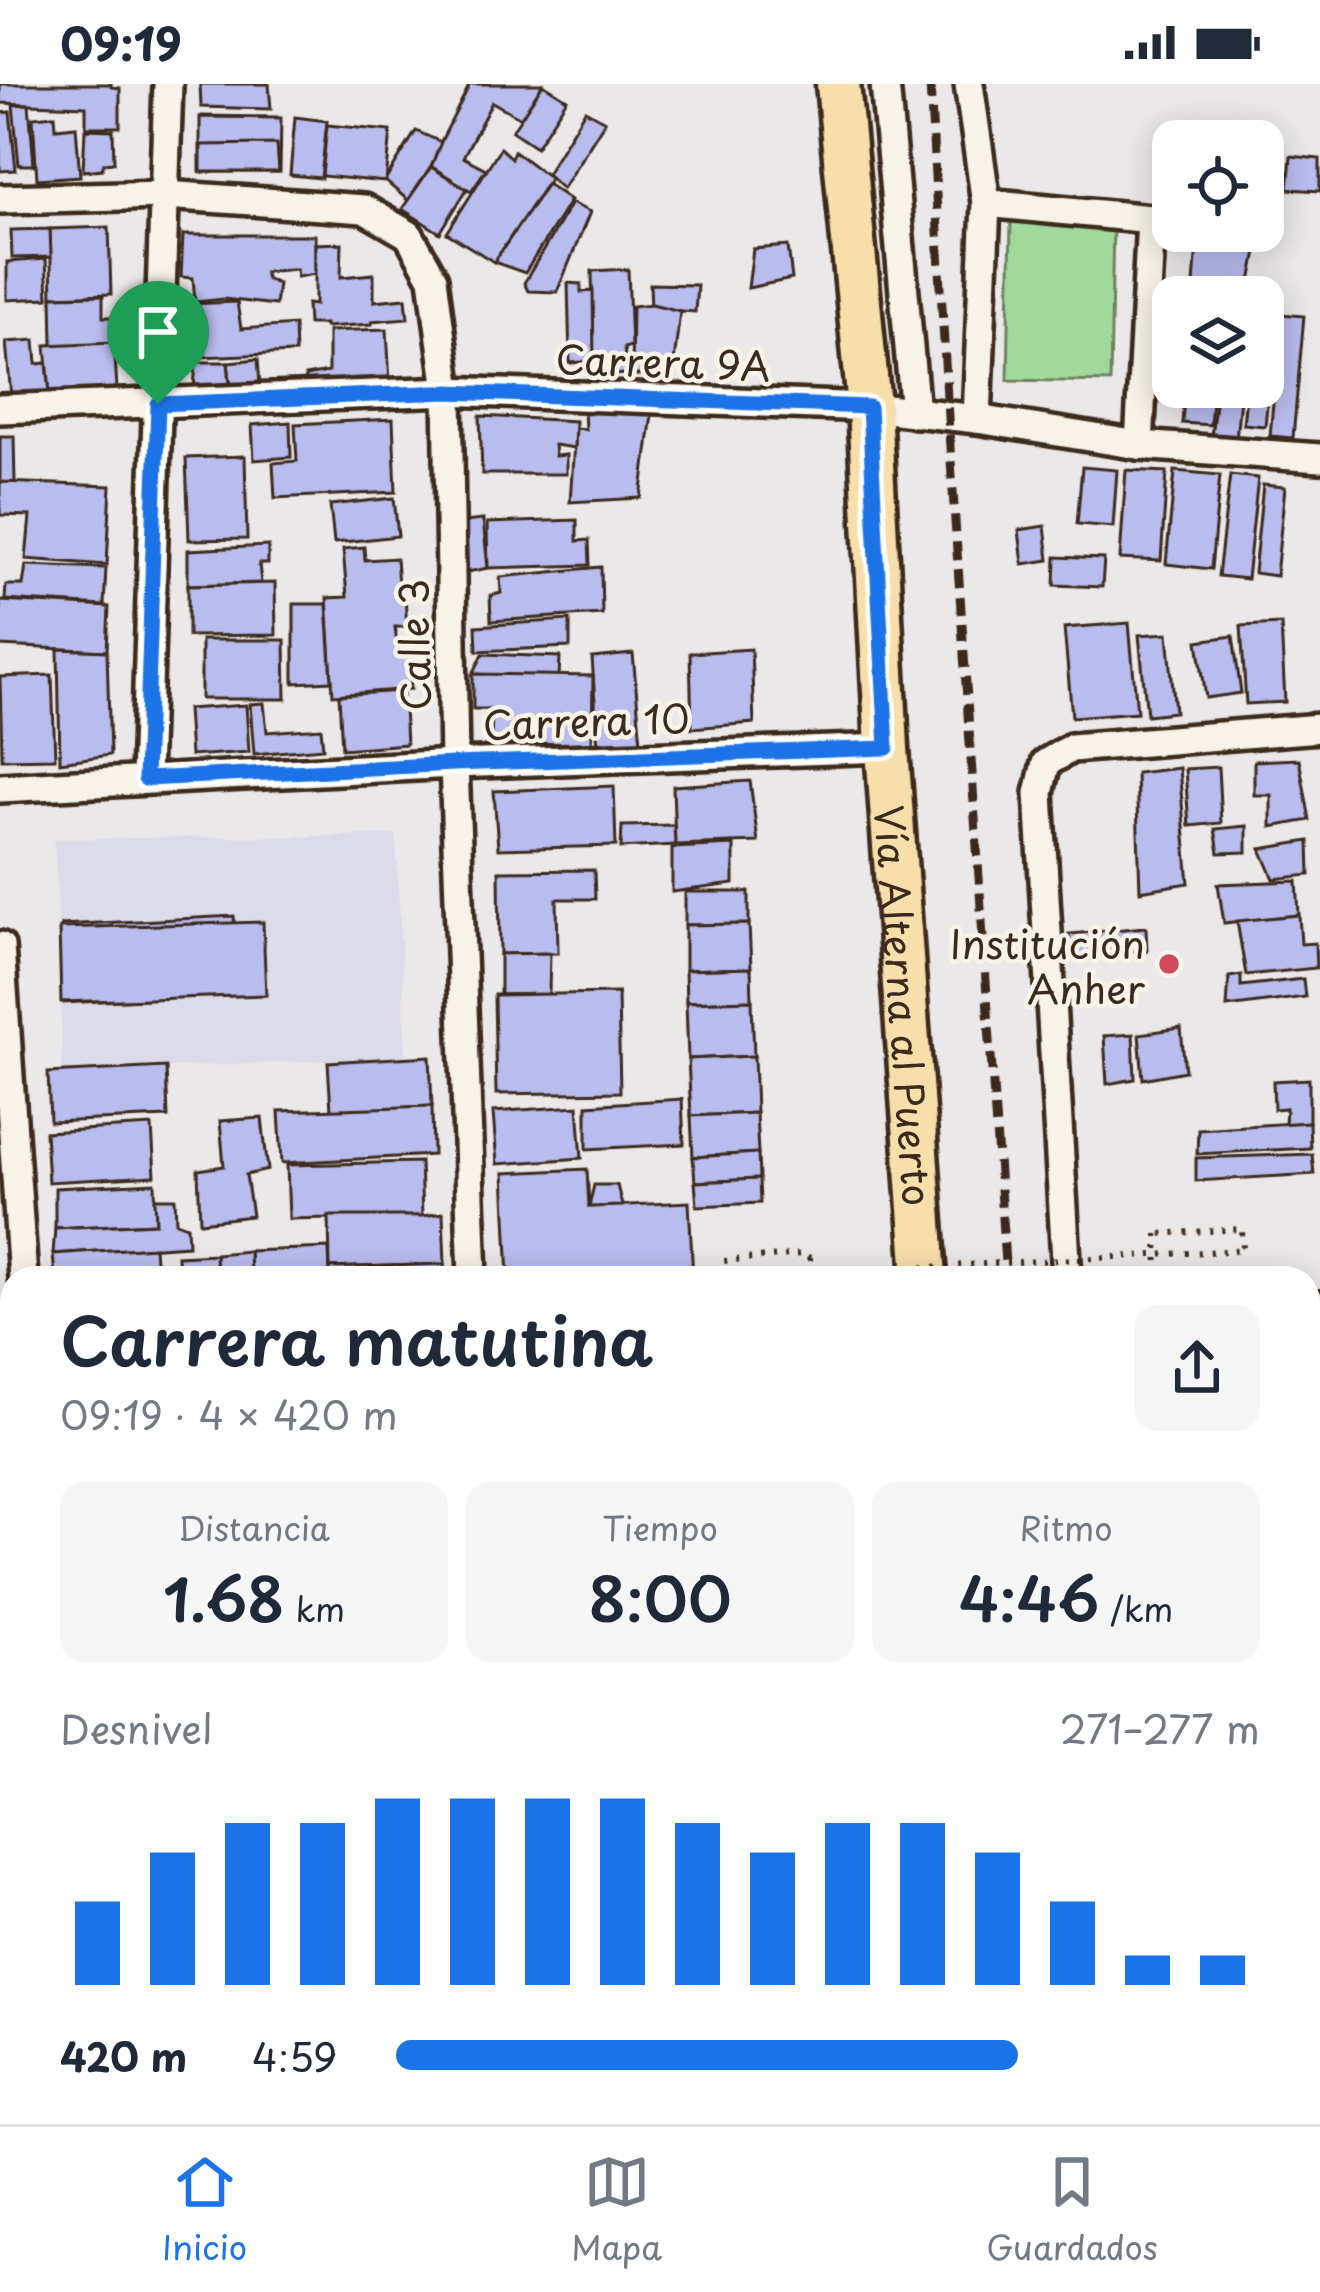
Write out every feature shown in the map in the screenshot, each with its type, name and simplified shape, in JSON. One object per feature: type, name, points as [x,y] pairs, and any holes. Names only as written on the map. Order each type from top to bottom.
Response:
[{"type":"main road","name":"Vía Alterna al Puerto","points":[[838,84],[869,407],[887,748],[924,1266]]},
{"type":"street","points":[[145,779],[168,84]]},
{"type":"street","points":[[885,84],[915,413]]},
{"type":"street","points":[[969,84],[986,203],[977,419]]},
{"type":"street","points":[[0,199],[165,195]]},
{"type":"street","name":"Calle 3","points":[[165,195],[364,209],[409,235],[433,278],[448,392],[454,764],[473,1266]]},
{"type":"street","points":[[986,203],[1151,219],[1139,445]]},
{"type":"street","name":"Carrera 9A","points":[[0,409],[448,392],[869,407],[1139,445],[1320,458]]},
{"type":"street","points":[[1066,1266],[1039,793],[1046,763],[1071,748],[1320,728]]},
{"type":"street","name":"Carrera 10","points":[[0,788],[887,748]]},
{"type":"street","points":[[0,946],[22,1266]]},
{"type":"path","points":[[948,1266],[1157,1255],[1243,1250],[1242,1229],[1157,1234],[1157,1255]]},
{"type":"path","points":[[725,1266],[724,1261],[802,1254],[810,1258],[810,1266]]},
{"type":"shaded area","points":[[396,835],[406,1057],[62,1072],[61,1002],[266,994],[262,922],[59,928],[54,839]]},
{"type":"green space","points":[[1011,221],[1113,223],[1110,382],[1008,380]]},
{"type":"building","points":[[0,84],[111,84],[120,88],[120,127],[86,127],[86,106],[0,103]]},
{"type":"building","points":[[200,84],[269,84],[271,109],[201,107]]},
{"type":"building","points":[[470,84],[543,84],[521,118],[492,102],[463,157],[486,169],[471,191],[429,165]]},
{"type":"building","points":[[543,84],[567,99],[536,147],[512,131]]},
{"type":"building","points":[[29,104],[34,165],[19,165],[13,105]]},
{"type":"building","points":[[585,110],[605,121],[562,189],[546,174]]},
{"type":"building","points":[[10,112],[16,170],[0,171],[0,113]]},
{"type":"building","points":[[55,115],[56,128],[76,126],[80,176],[37,179],[33,117]]},
{"type":"building","points":[[202,116],[277,117],[279,140],[203,141]]},
{"type":"building","points":[[200,117],[281,118],[280,172],[200,172]]},
{"type":"building","points":[[295,117],[327,121],[321,178],[290,175]]},
{"type":"building","points":[[327,125],[391,131],[386,182],[322,176]]},
{"type":"building","points":[[85,129],[113,130],[114,162],[83,171]]},
{"type":"building","points":[[416,131],[441,142],[410,202],[385,181]]},
{"type":"building","points":[[277,144],[279,172],[201,172],[201,145]]},
{"type":"building","points":[[500,148],[511,158],[514,151],[550,178],[494,262],[447,233]]},
{"type":"building","points":[[1291,156],[1320,159],[1320,191],[1288,189]]},
{"type":"building","points":[[431,167],[467,189],[440,233],[402,209]]},
{"type":"building","points":[[547,184],[570,200],[525,273],[494,262]]},
{"type":"building","points":[[571,203],[590,212],[557,292],[528,291],[524,283]]},
{"type":"building","points":[[109,227],[111,294],[52,296],[50,229]]},
{"type":"building","points":[[50,229],[51,257],[12,258],[11,230]]},
{"type":"building","points":[[183,235],[315,235],[315,274],[297,277],[296,269],[264,272],[266,279],[278,284],[275,305],[224,299],[195,302],[193,278],[181,277]]},
{"type":"building","points":[[342,243],[341,277],[374,274],[374,301],[406,298],[408,318],[325,327],[308,324],[307,304],[315,305],[315,244]]},
{"type":"building","points":[[788,246],[792,279],[748,288],[753,249]]},
{"type":"building","points":[[1196,252],[1257,252],[1252,276],[1195,276]]},
{"type":"building","points":[[46,259],[48,298],[7,300],[7,262]]},
{"type":"building","points":[[628,269],[631,346],[624,348],[627,374],[594,376],[592,271]]},
{"type":"building","points":[[568,283],[581,284],[581,292],[593,291],[594,361],[570,363]]},
{"type":"building","points":[[650,284],[697,285],[695,312],[651,309]]},
{"type":"building","points":[[103,295],[103,317],[117,317],[118,344],[53,345],[52,296]]},
{"type":"building","points":[[237,302],[241,329],[294,325],[295,353],[199,357],[198,327],[191,327],[188,304]]},
{"type":"building","points":[[652,304],[680,311],[673,371],[631,376],[632,306]]},
{"type":"building","points":[[1284,314],[1304,316],[1293,438],[1270,436],[1273,408],[1284,408]]},
{"type":"building","points":[[387,329],[390,384],[307,391],[305,376],[328,372],[328,331]]},
{"type":"building","points":[[35,340],[37,364],[47,363],[50,393],[11,396],[6,342]]},
{"type":"building","points":[[114,342],[117,388],[50,393],[46,345]]},
{"type":"building","points":[[258,359],[260,385],[231,389],[228,362]]},
{"type":"building","points":[[196,362],[228,362],[230,384],[194,388]]},
{"type":"building","points":[[1183,408],[1211,408],[1210,425],[1182,423]]},
{"type":"building","points":[[1214,408],[1239,408],[1236,439],[1211,436]]},
{"type":"building","points":[[1245,408],[1267,408],[1265,426],[1243,424]]},
{"type":"building","points":[[584,410],[652,414],[641,498],[570,502],[575,428],[585,429]]},
{"type":"building","points":[[480,416],[575,421],[574,448],[554,445],[555,456],[566,455],[566,474],[482,474]]},
{"type":"building","points":[[393,419],[396,492],[275,498],[273,463],[297,461],[295,424]]},
{"type":"building","points":[[290,422],[291,457],[254,460],[252,425]]},
{"type":"building","points":[[0,436],[14,436],[15,483],[0,483]]},
{"type":"building","points":[[245,456],[247,539],[189,540],[186,458]]},
{"type":"building","points":[[1082,467],[1117,470],[1113,527],[1077,524]]},
{"type":"building","points":[[1126,470],[1167,472],[1161,561],[1120,559]]},
{"type":"building","points":[[1175,471],[1220,475],[1211,569],[1166,564]]},
{"type":"building","points":[[1230,475],[1258,478],[1247,579],[1218,576]]},
{"type":"building","points":[[0,482],[111,486],[107,565],[26,559],[30,516],[0,515]]},
{"type":"building","points":[[1263,485],[1285,487],[1276,576],[1254,573]]},
{"type":"building","points":[[394,498],[398,536],[334,543],[330,505]]},
{"type":"building","points":[[483,520],[488,568],[468,572],[464,522]]},
{"type":"building","points":[[577,520],[577,541],[589,540],[590,565],[488,568],[487,523]]},
{"type":"building","points":[[1045,526],[1049,560],[1023,564],[1019,530]]},
{"type":"building","points":[[268,546],[268,564],[259,564],[261,583],[188,585],[188,550]]},
{"type":"building","points":[[364,547],[365,560],[396,558],[407,627],[395,627],[397,645],[408,644],[411,689],[333,695],[327,598],[347,597],[343,549]]},
{"type":"building","points":[[1056,557],[1104,559],[1102,587],[1055,585]]},
{"type":"building","points":[[26,565],[106,568],[104,606],[5,600],[6,585],[23,585]]},
{"type":"building","points":[[601,567],[602,614],[491,621],[490,596],[501,593],[500,577]]},
{"type":"building","points":[[275,583],[276,635],[188,636],[188,585]]},
{"type":"building","points":[[0,601],[109,607],[107,651],[0,646]]},
{"type":"building","points":[[294,604],[327,604],[332,681],[294,683]]},
{"type":"building","points":[[570,620],[570,647],[477,651],[476,626]]},
{"type":"building","points":[[1129,623],[1137,712],[1072,717],[1064,628]]},
{"type":"building","points":[[1281,624],[1285,702],[1246,704],[1241,626]]},
{"type":"building","points":[[1168,633],[1175,712],[1147,715],[1139,635]]},
{"type":"building","points":[[1233,636],[1241,693],[1206,698],[1198,641]]},
{"type":"building","points":[[201,640],[285,640],[286,699],[201,699]]},
{"type":"building","points":[[58,649],[107,651],[110,755],[60,762]]},
{"type":"building","points":[[751,649],[754,723],[692,728],[690,653]]},
{"type":"building","points":[[483,654],[560,657],[559,678],[473,674]]},
{"type":"building","points":[[633,654],[641,743],[598,747],[592,658]]},
{"type":"building","points":[[473,674],[593,676],[592,744],[491,743],[492,709],[473,709]]},
{"type":"building","points":[[52,675],[55,758],[2,759],[0,677]]},
{"type":"building","points":[[403,691],[406,744],[342,749],[339,695]]},
{"type":"building","points":[[264,703],[267,732],[321,728],[323,748],[254,754],[250,704]]},
{"type":"building","points":[[246,705],[249,752],[190,756],[187,709]]},
{"type":"building","points":[[1299,759],[1310,820],[1271,827],[1271,795],[1254,795],[1254,761]]},
{"type":"building","points":[[1218,767],[1221,823],[1189,826],[1185,769]]},
{"type":"building","points":[[1179,768],[1189,883],[1140,891],[1136,773]]},
{"type":"building","points":[[750,781],[758,842],[675,845],[673,786]]},
{"type":"building","points":[[614,786],[616,846],[498,849],[494,791]]},
{"type":"building","points":[[674,825],[675,845],[621,848],[622,826]]},
{"type":"building","points":[[1247,826],[1247,852],[1219,853],[1215,829]]},
{"type":"building","points":[[1309,841],[1310,875],[1274,879],[1261,849]]},
{"type":"building","points":[[734,845],[734,884],[672,892],[672,848]]},
{"type":"building","points":[[594,870],[595,899],[557,899],[558,953],[500,954],[499,871]]},
{"type":"building","points":[[1297,881],[1299,915],[1224,923],[1218,884]]},
{"type":"building","points":[[685,892],[749,892],[749,924],[685,925]]},
{"type":"building","points":[[1299,915],[1301,944],[1315,943],[1316,968],[1246,975],[1237,921]]},
{"type":"building","points":[[234,916],[239,994],[64,1003],[61,925]]},
{"type":"building","points":[[263,922],[266,995],[61,1002],[59,928]]},
{"type":"building","points":[[749,924],[751,968],[685,970],[685,925]]},
{"type":"building","points":[[1146,927],[1147,951],[1072,956],[1069,934]]},
{"type":"building","points":[[550,953],[549,994],[500,995],[500,954]]},
{"type":"building","points":[[751,968],[752,1000],[686,1002],[685,970]]},
{"type":"building","points":[[1241,975],[1241,986],[1303,979],[1305,997],[1227,1007],[1229,977]]},
{"type":"building","points":[[618,993],[620,1092],[496,1094],[494,995]]},
{"type":"building","points":[[752,1000],[754,1056],[688,1059],[686,1002]]},
{"type":"building","points":[[1181,1028],[1185,1071],[1143,1079],[1139,1034]]},
{"type":"building","points":[[1133,1034],[1135,1079],[1107,1084],[1104,1036]]},
{"type":"building","points":[[430,1056],[432,1106],[331,1111],[328,1062]]},
{"type":"building","points":[[754,1056],[756,1113],[691,1116],[688,1059]]},
{"type":"building","points":[[166,1067],[168,1117],[50,1122],[48,1073]]},
{"type":"building","points":[[1309,1079],[1309,1122],[1285,1124],[1286,1108],[1274,1109],[1273,1081]]},
{"type":"building","points":[[682,1099],[684,1144],[587,1149],[587,1105]]},
{"type":"building","points":[[432,1106],[433,1155],[282,1163],[279,1111]]},
{"type":"building","points":[[578,1106],[582,1158],[497,1164],[493,1112]]},
{"type":"building","points":[[756,1113],[758,1153],[693,1157],[691,1116]]},
{"type":"building","points":[[262,1118],[268,1170],[246,1175],[252,1216],[200,1222],[198,1170],[224,1166],[220,1121]]},
{"type":"building","points":[[1309,1122],[1310,1148],[1197,1154],[1198,1129]]},
{"type":"building","points":[[152,1126],[155,1176],[48,1182],[45,1132]]},
{"type":"building","points":[[758,1153],[759,1179],[695,1182],[693,1157]]},
{"type":"building","points":[[1312,1154],[1314,1174],[1196,1181],[1196,1158]]},
{"type":"building","points":[[420,1162],[422,1216],[289,1219],[287,1165]]},
{"type":"building","points":[[587,1169],[589,1207],[689,1202],[692,1266],[508,1266],[504,1173]]},
{"type":"building","points":[[759,1179],[760,1203],[697,1206],[695,1182]]},
{"type":"building","points":[[155,1183],[156,1223],[55,1228],[55,1188]]},
{"type":"building","points":[[594,1185],[617,1185],[622,1206],[589,1207]]},
{"type":"building","points":[[155,1198],[175,1198],[176,1222],[187,1226],[188,1245],[53,1254],[55,1228],[156,1223]]},
{"type":"building","points":[[443,1213],[445,1264],[330,1266],[329,1216]]},
{"type":"building","points":[[154,1247],[155,1266],[54,1266],[53,1254]]},
{"type":"building","points":[[329,1248],[330,1266],[250,1266],[249,1251]]},
{"type":"building","points":[[249,1251],[250,1266],[216,1266],[215,1254]]},
{"type":"building","points":[[215,1254],[216,1266],[177,1266],[177,1256]]},
{"type":"railway","points":[[930,84],[1005,1266]]},
{"type":"place","name":"Institución Anher","points":[[1169,964]]},
{"type":"route","points":[[448,392],[869,407],[887,748],[145,779],[158,404],[448,392]]}]
